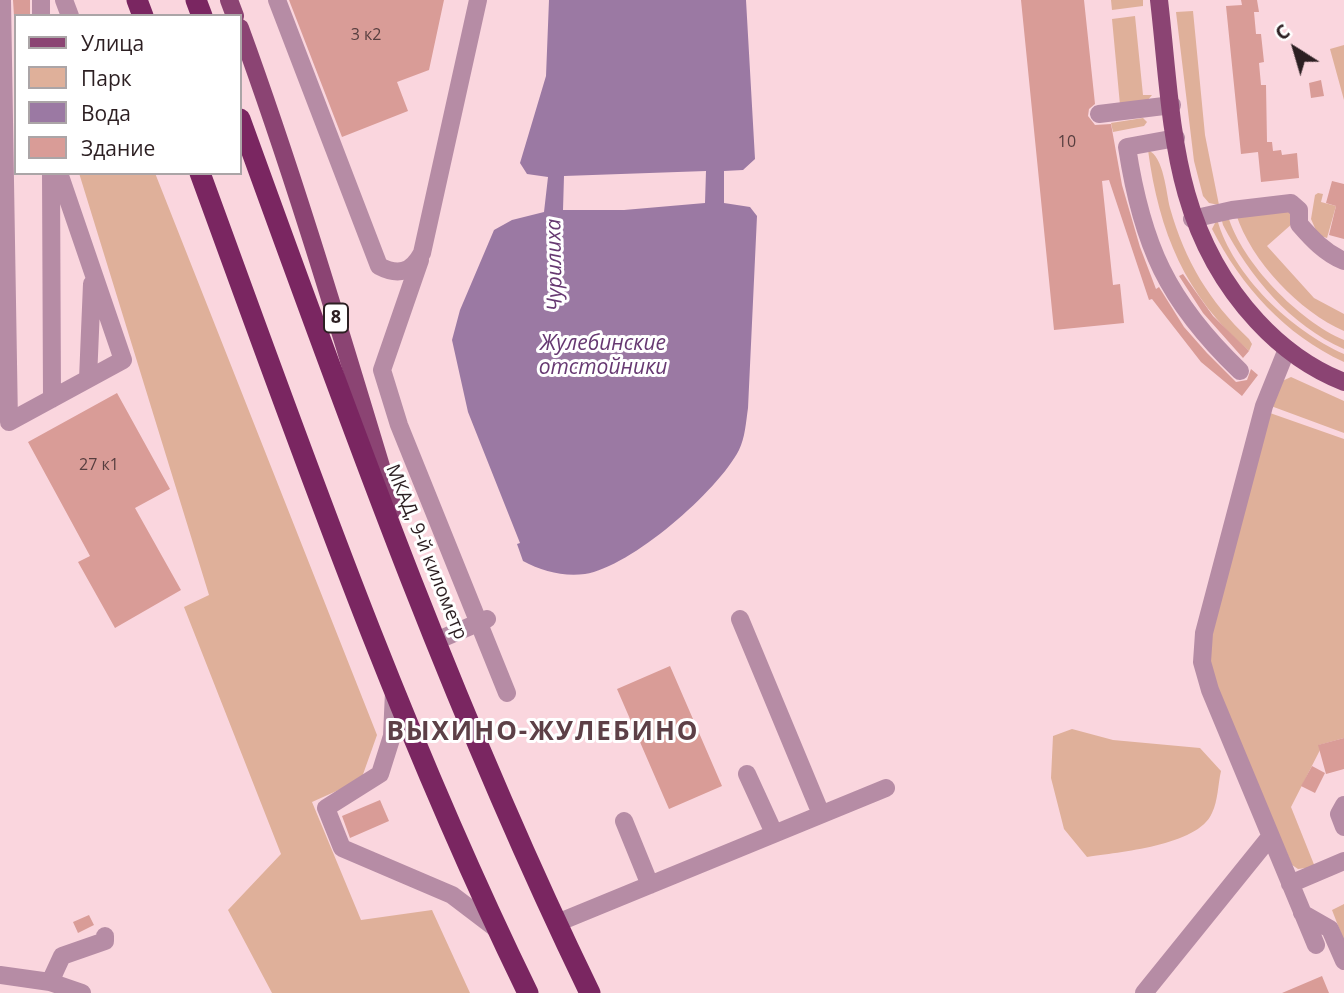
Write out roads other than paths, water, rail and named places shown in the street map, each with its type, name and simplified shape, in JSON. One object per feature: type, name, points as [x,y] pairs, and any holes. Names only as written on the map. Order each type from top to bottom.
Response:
[{"type":"highway","name":"МКАД, 9-й километр","points":[[242,124],[356,436],[436,641],[497,789],[590,993]]},
{"type":"highway","points":[[201,175],[304,456],[394,685],[528,993]]},
{"type":"main road","points":[[1160,0],[1176,138],[1184,192],[1192,219],[1221,276],[1251,314],[1287,349],[1344,382]]},
{"type":"main road","name":"8","points":[[242,35],[334,309],[424,610]]},
{"type":"street","points":[[2,0],[10,118],[9,422],[123,360],[60,175]]},
{"type":"street","points":[[276,0],[379,266],[390,272],[403,273],[415,265],[422,253]]},
{"type":"street","points":[[478,0],[422,253],[382,370],[399,425],[482,621],[507,693]]},
{"type":"street","points":[[1099,114],[1172,105]]},
{"type":"street","points":[[1176,138],[1127,147],[1142,216],[1166,283],[1198,328],[1240,370]]},
{"type":"street","points":[[51,175],[52,398]]},
{"type":"street","points":[[1192,219],[1232,210],[1291,204],[1299,211],[1299,223],[1313,239],[1329,254],[1344,261]]},
{"type":"street","points":[[88,379],[93,273]]},
{"type":"street","points":[[1287,349],[1264,406],[1211,604],[1202,662],[1269,837],[1316,945]]},
{"type":"street","points":[[740,619],[821,814]]},
{"type":"street","points":[[436,641],[482,621]]},
{"type":"street","points":[[394,685],[392,736],[380,774],[326,808],[342,848],[452,895],[500,932]]},
{"type":"street","points":[[747,774],[774,833]]},
{"type":"street","points":[[557,923],[886,788]]},
{"type":"street","points":[[1344,805],[1339,814],[1344,827]]},
{"type":"street","points":[[624,821],[650,885]]},
{"type":"street","points":[[1144,993],[1269,837]]},
{"type":"street","points":[[1290,884],[1344,861]]},
{"type":"street","points":[[1303,913],[1330,929],[1344,961]]},
{"type":"street","points":[[50,982],[62,956],[105,941],[105,936]]},
{"type":"street","points":[[0,975],[50,982],[82,993]]},
{"type":"water","name":"Жулебинские отстойники","points":[[549,0],[746,0],[755,159],[743,170],[724,171],[724,203],[750,207],[757,216],[748,408],[743,440],[728,467],[713,486],[671,525],[626,557],[604,568],[577,575],[553,572],[523,561],[517,544],[520,543],[468,412],[452,340],[460,310],[494,230],[512,220],[544,212],[548,177],[527,174],[520,163],[546,76]],"holes":[[[706,171],[705,203],[624,210],[563,210],[564,176]]]},
{"type":"district","name":"ВЫХИНО-ЖУЛЕБИНО","points":[[543,733]]},
{"type":"water label","name":"Чурилиха","points":[[555,265]]}]
